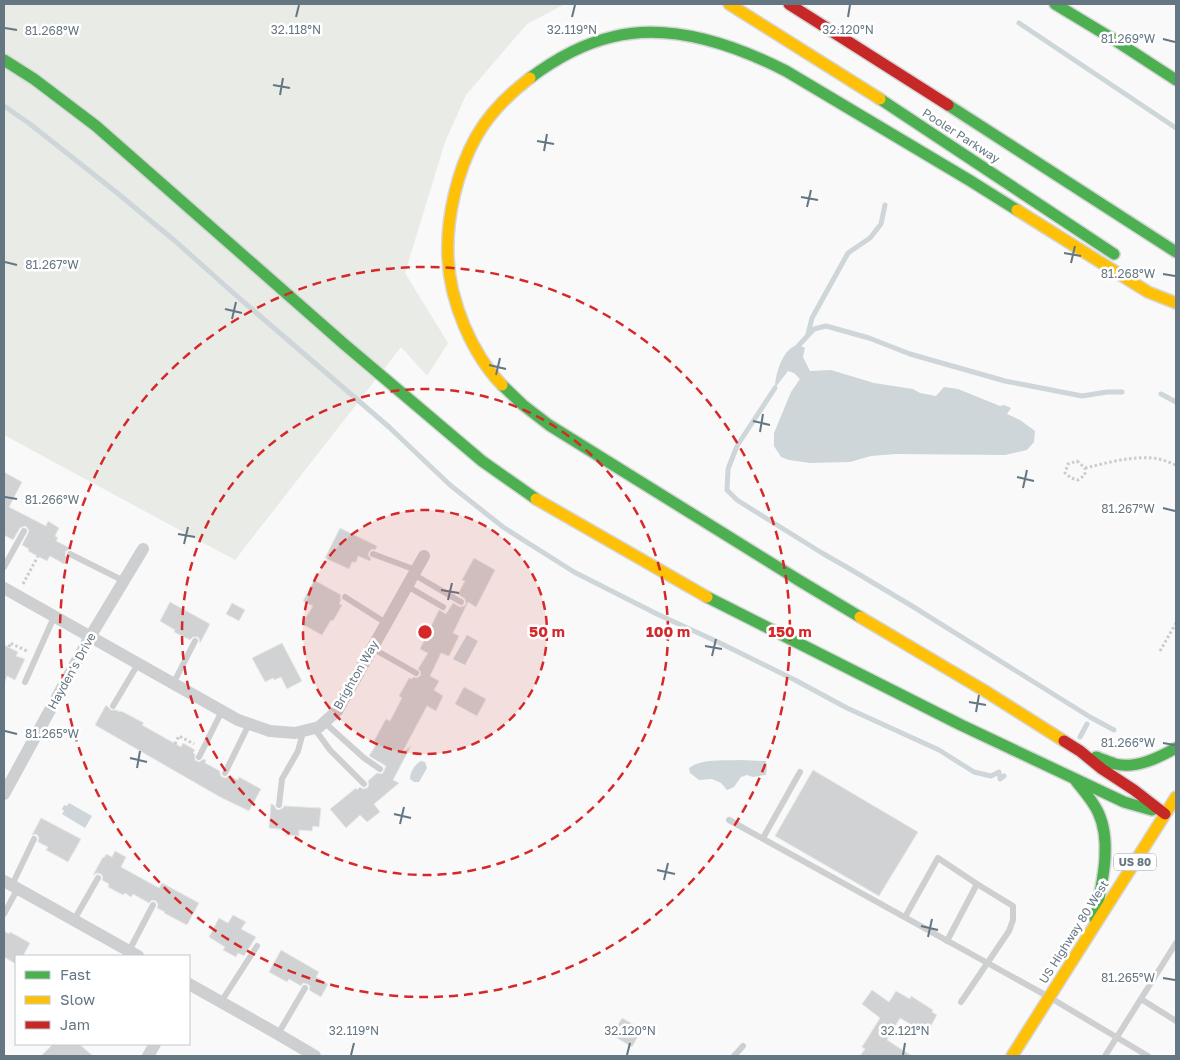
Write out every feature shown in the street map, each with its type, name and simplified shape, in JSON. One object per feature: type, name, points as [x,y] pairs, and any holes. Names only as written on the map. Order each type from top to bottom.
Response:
[{"type":"main road","name":"Pooler Parkway","points":[[729,4],[911,119],[1120,258]]},
{"type":"main road","name":"Pooler Parkway","points":[[789,4],[1176,252]]},
{"type":"main road","points":[[1055,4],[1176,80]]},
{"type":"main road","points":[[1168,816],[1080,751],[985,691],[800,581],[548,425],[534,414],[495,378],[477,352],[466,329],[450,274],[448,257],[451,217],[463,166],[472,145],[502,102],[516,89],[543,68],[557,60],[585,46],[612,37],[643,33],[682,35],[721,43],[772,64],[970,180],[1148,292],[1176,303]]},
{"type":"main road","points":[[4,60],[34,79],[96,126],[344,344],[482,461],[529,495],[703,595],[961,725],[1124,802],[1168,816]]},
{"type":"main road","points":[[1160,284],[1176,295]]},
{"type":"main road","points":[[1080,751],[1116,764],[1126,765],[1158,758],[1176,748]]},
{"type":"main road","points":[[1074,779],[1100,814],[1103,826],[1105,854],[1094,927]]},
{"type":"main road","name":"US Highway 80 West","points":[[1012,1056],[1094,927],[1168,816],[1176,797]]},
{"type":"street","name":"Hayden's Drive","points":[[4,793],[90,637],[143,549]]},
{"type":"street","name":"Brighton Way","points":[[314,727],[337,711],[424,556]]},
{"type":"street","points":[[4,588],[238,720],[270,731],[295,733],[314,727]]},
{"type":"street","points":[[11,885],[136,955]]},
{"type":"street","points":[[190,985],[315,1056]]},
{"type":"lane","points":[[4,567],[24,531]]},
{"type":"lane","points":[[70,554],[124,581]]},
{"type":"lane","points":[[373,554],[415,572],[461,602]]},
{"type":"lane","points":[[407,586],[443,607]]},
{"type":"lane","points":[[345,598],[386,623]]},
{"type":"lane","points":[[25,682],[54,616]]},
{"type":"lane","points":[[173,684],[195,641]]},
{"type":"lane","points":[[372,648],[416,673]]},
{"type":"lane","points":[[114,706],[138,664]]},
{"type":"lane","points":[[199,757],[222,711]]},
{"type":"lane","points":[[225,773],[250,724]]},
{"type":"lane","points":[[314,727],[380,768]]},
{"type":"lane","points":[[314,727],[330,750],[364,784]]},
{"type":"lane","points":[[279,805],[282,779],[314,727]]},
{"type":"lane","points":[[763,838],[800,772]]},
{"type":"lane","points":[[730,820],[1049,997],[1148,1056]]},
{"type":"lane","points":[[4,914],[11,885],[34,840]]},
{"type":"lane","points":[[905,917],[938,858],[1012,906],[1013,920],[1009,931],[962,1002]]},
{"type":"lane","points":[[74,920],[98,878]]},
{"type":"lane","points":[[947,941],[977,884]]},
{"type":"lane","points":[[136,955],[153,905]]},
{"type":"lane","points":[[1105,1056],[1176,942]]},
{"type":"lane","points":[[221,1002],[257,946]]},
{"type":"lane","points":[[278,1034],[305,988]]},
{"type":"lane","points":[[1141,999],[1176,1021]]},
{"type":"lane","points":[[734,1056],[743,1046]]},
{"type":"path","points":[[1085,468],[1139,458],[1153,458],[1176,465]]},
{"type":"path","points":[[1077,461],[1085,468],[1085,475],[1078,480],[1071,478],[1065,473],[1068,464],[1077,461]]},
{"type":"path","points":[[17,596],[38,556]]},
{"type":"path","points":[[1160,651],[1176,623]]},
{"type":"path","points":[[8,648],[10,643],[36,656]]},
{"type":"path","points":[[175,744],[179,736],[203,749]]},
{"type":"shaded area","points":[[4,4],[565,4],[527,24],[466,95],[445,142],[405,273],[448,343],[427,376],[401,347],[235,560],[4,435]]},
{"type":"shaded area","points":[[797,344],[805,348],[803,357],[810,371],[831,370],[874,383],[913,389],[920,393],[936,396],[944,387],[958,389],[1000,406],[1004,405],[1011,408],[1007,414],[1020,420],[1035,431],[1034,442],[1027,450],[1005,455],[896,454],[871,456],[850,462],[810,463],[781,457],[774,446],[774,433],[791,392],[800,379],[794,373],[788,371],[775,388],[775,383],[777,372],[784,356]]},
{"type":"shaded area","points":[[467,635],[478,641],[465,665],[453,659]]},
{"type":"shaded area","points":[[739,760],[766,761],[766,775],[753,777],[747,775],[741,777],[734,787],[727,790],[721,783],[712,779],[699,780],[690,773],[689,768],[700,763]]},
{"type":"shaded area","points":[[421,761],[425,762],[427,768],[419,782],[414,782],[410,779],[411,774],[415,766]]},
{"type":"shaded area","points":[[69,803],[92,816],[85,828],[62,814],[64,805],[67,806]]},
{"type":"building","points":[[4,472],[22,482],[9,507],[46,526],[48,521],[59,528],[55,536],[58,538],[56,541],[72,549],[66,551],[65,555],[67,558],[64,564],[50,556],[47,561],[28,551],[29,549],[22,545],[29,531],[26,526],[20,528],[13,540],[4,535]]},
{"type":"building","points":[[340,528],[377,546],[375,550],[372,549],[369,552],[370,561],[358,556],[356,562],[352,562],[349,569],[325,558]]},
{"type":"building","points":[[474,558],[495,570],[476,607],[468,602],[453,633],[459,636],[449,656],[441,653],[430,676],[439,681],[434,690],[443,696],[436,711],[427,706],[402,753],[411,746],[393,780],[399,783],[374,804],[380,812],[367,822],[360,815],[346,828],[330,809],[356,788],[357,790],[360,787],[363,789],[367,788],[369,785],[368,781],[377,773],[382,774],[384,771],[386,766],[369,756],[377,743],[374,741],[386,719],[390,721],[402,698],[399,696],[409,678],[417,678],[421,675],[418,669],[428,653],[420,649],[439,610],[446,614],[453,603],[460,607],[466,604],[465,599],[458,594],[465,581],[462,580]]},
{"type":"building","points":[[314,580],[341,595],[339,604],[342,605],[322,635],[302,624],[313,606],[303,601]]},
{"type":"building","points":[[170,602],[210,624],[200,643],[198,637],[193,637],[190,640],[174,632],[175,630],[160,621]]},
{"type":"building","points":[[232,603],[245,610],[239,621],[226,614]]},
{"type":"building","points":[[282,643],[302,681],[287,689],[281,677],[265,682],[252,658]]},
{"type":"building","points":[[4,645],[18,652],[16,656],[25,659],[15,680],[7,676],[4,684]]},
{"type":"building","points":[[464,687],[486,699],[477,716],[455,704]]},
{"type":"building","points":[[106,705],[111,710],[121,711],[144,723],[142,725],[181,747],[183,743],[195,750],[193,753],[195,754],[195,760],[199,762],[204,759],[206,760],[205,763],[220,771],[222,777],[226,778],[229,776],[238,780],[239,777],[261,789],[249,811],[220,797],[95,725]]},
{"type":"building","points":[[813,770],[918,832],[879,896],[775,836]]},
{"type":"building","points":[[271,804],[279,810],[284,806],[321,808],[319,827],[313,826],[312,831],[299,830],[299,836],[286,835],[287,830],[269,828]]},
{"type":"building","points":[[41,818],[81,839],[68,862],[46,850],[48,847],[38,842],[38,836],[36,834],[32,835]]},
{"type":"building","points":[[115,851],[126,857],[121,867],[159,888],[162,883],[199,903],[187,925],[157,908],[158,904],[156,901],[152,900],[149,903],[133,894],[131,897],[125,893],[123,895],[108,887],[109,884],[102,880],[101,874],[93,875],[103,857],[106,854],[112,857]]},
{"type":"building","points":[[233,915],[246,922],[241,929],[256,937],[244,956],[238,953],[236,957],[223,950],[225,947],[209,937],[219,918],[228,923]]},
{"type":"building","points":[[4,931],[9,934],[10,932],[30,943],[24,955],[15,955],[15,963],[4,957]]},
{"type":"building","points":[[281,950],[319,972],[316,977],[328,984],[321,997],[309,990],[310,986],[307,984],[303,983],[301,986],[289,979],[287,982],[269,972]]},
{"type":"building","points":[[872,990],[889,1002],[896,991],[910,999],[911,996],[933,1010],[932,1012],[937,1015],[927,1033],[900,1018],[887,1040],[912,1056],[860,1056],[865,1049],[862,1047],[880,1018],[862,1004]]},
{"type":"building","points":[[622,1018],[642,1029],[632,1047],[612,1035]]},
{"type":"building","points":[[52,1045],[80,1045],[93,1056],[41,1056]]},
{"type":"waterway","points":[[1019,23],[1176,128]]},
{"type":"waterway","points":[[4,106],[30,124],[175,241],[389,427],[450,485],[503,527],[574,572],[795,680],[847,708],[939,750],[974,772],[991,776],[999,772],[1000,779],[1004,776]]},
{"type":"waterway","points":[[808,334],[812,318],[848,253],[870,238],[881,224],[885,205]]},
{"type":"waterway","points":[[799,345],[814,329],[826,326],[869,338],[910,354],[1005,381],[1082,396],[1122,392]]},
{"type":"waterway","points":[[775,388],[737,446],[728,469],[727,490],[737,500],[822,553],[1114,730]]},
{"type":"waterway","points":[[1161,394],[1176,402]]},
{"type":"waterway","points":[[1080,737],[1087,724]]},
{"type":"traffic: fast","points":[[1055,4],[1176,80]]},
{"type":"traffic: fast","points":[[530,78],[569,53],[612,37],[656,32],[702,39],[724,45],[786,71],[1017,210]]},
{"type":"traffic: fast","points":[[4,60],[34,79],[96,126],[344,344],[482,461],[536,499]]},
{"type":"traffic: fast","points":[[880,99],[1114,254]]},
{"type":"traffic: fast","points":[[948,105],[1176,252]]},
{"type":"traffic: fast","points":[[502,385],[523,405],[549,425],[860,617]]},
{"type":"traffic: fast","points":[[707,597],[961,725],[1124,802],[1152,810]]},
{"type":"traffic: fast","points":[[1096,757],[1115,764],[1131,765],[1154,759],[1176,748]]},
{"type":"traffic: fast","points":[[1076,781],[1096,808],[1105,837],[1103,879],[1095,919]]},
{"type":"traffic: slow","points":[[729,4],[880,99]]},
{"type":"traffic: slow","points":[[502,385],[472,343],[458,309],[453,292],[448,258],[449,227],[458,180],[476,137],[500,105],[530,78]]},
{"type":"traffic: slow","points":[[1017,210],[1148,292],[1176,303]]},
{"type":"traffic: slow","points":[[536,499],[707,597]]},
{"type":"traffic: slow","points":[[860,617],[985,691],[1064,741]]},
{"type":"traffic: slow","points":[[1012,1056],[1176,797]]},
{"type":"traffic: jam","points":[[789,4],[948,105]]},
{"type":"traffic: jam","points":[[1064,741],[1165,814]]}]
